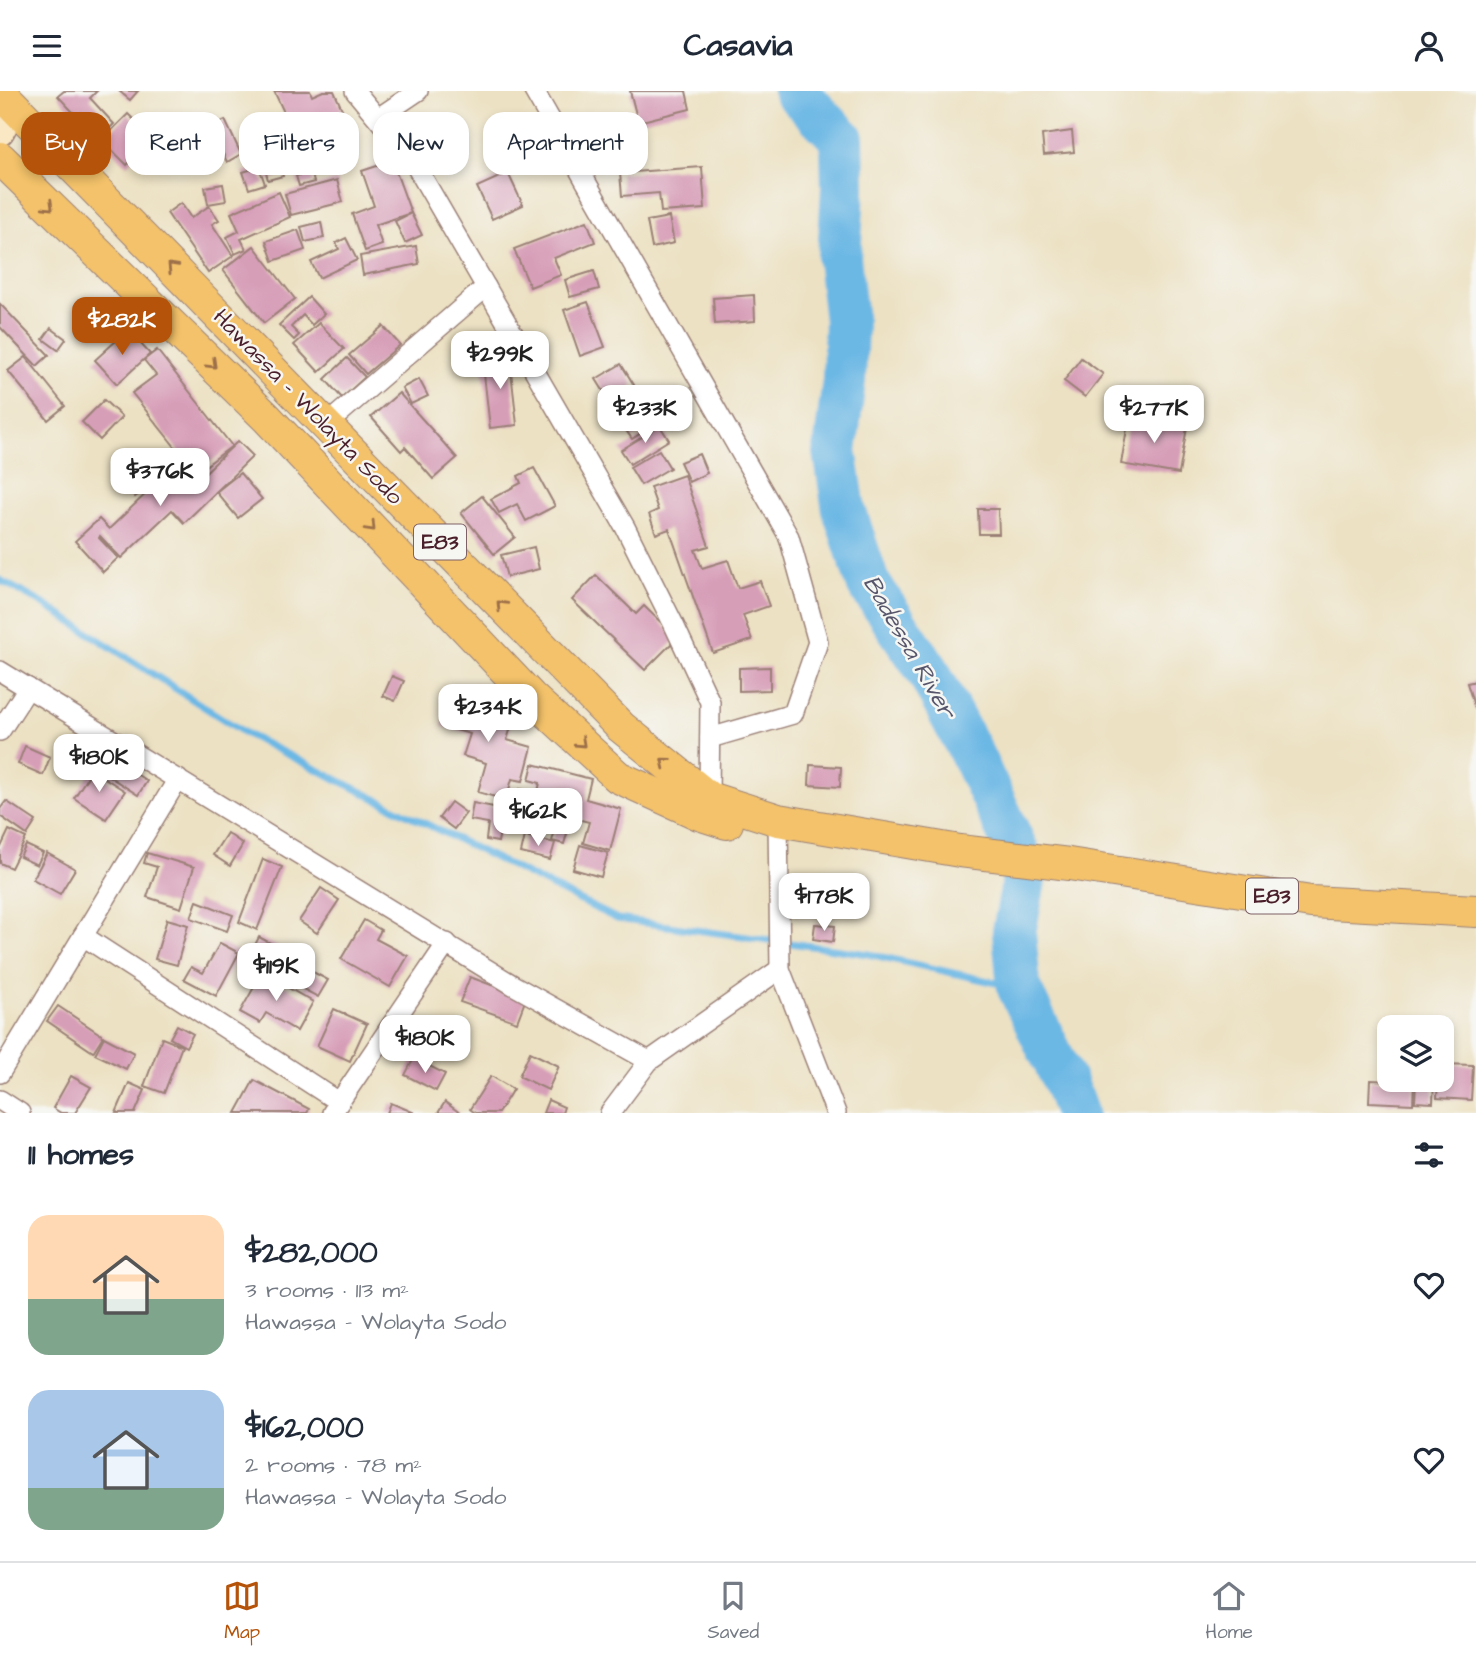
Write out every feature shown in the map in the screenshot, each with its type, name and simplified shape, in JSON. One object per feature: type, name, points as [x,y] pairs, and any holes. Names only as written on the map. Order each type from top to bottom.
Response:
[{"type":"main road","name":"Hawassa - Wolayta Sodo","points":[[5,109],[326,425],[621,727],[709,798],[778,828],[923,851],[965,851],[1069,864],[1311,902],[1476,911]]},
{"type":"main road","name":"Hawassa - Wolayta Sodo","points":[[0,158],[266,417],[531,697],[618,777],[699,814],[758,834],[778,828]]},
{"type":"street","points":[[355,91],[373,112]]},
{"type":"street","points":[[387,112],[418,91]]},
{"type":"street","points":[[534,91],[789,537],[818,642],[793,714],[710,738]]},
{"type":"street","points":[[421,175],[625,527],[710,702],[709,798]]},
{"type":"street","points":[[326,425],[486,287]]},
{"type":"street","points":[[0,671],[513,985],[649,1061]]},
{"type":"street","points":[[0,731],[28,688]]},
{"type":"street","points":[[0,1073],[178,779]]},
{"type":"street","points":[[778,828],[780,969],[836,1113]]},
{"type":"street","points":[[83,936],[336,1108],[447,943]]},
{"type":"street","points":[[610,1113],[649,1061],[780,969]]},
{"type":"street","points":[[0,1100],[20,1113]]},
{"type":"building","points":[[64,91],[97,91],[90,98],[103,112],[73,112],[58,96]]},
{"type":"building","points":[[119,91],[138,91],[130,100]]},
{"type":"building","points":[[274,91],[310,91],[312,96],[323,91],[334,91],[343,112],[284,112]]},
{"type":"building","points":[[630,91],[686,91],[690,109],[648,120],[648,112],[635,112]]},
{"type":"building","points":[[125,117],[125,163],[111,149],[111,131]]},
{"type":"building","points":[[225,120],[239,150],[239,155],[227,162]]},
{"type":"building","points":[[1072,131],[1074,152],[1044,155],[1042,135]]},
{"type":"building","points":[[373,167],[373,175],[397,175],[411,213],[375,225],[382,245],[365,251],[352,214],[374,206],[362,171]]},
{"type":"building","points":[[702,167],[705,209],[661,212],[659,193],[622,196],[620,175],[648,175],[648,171]]},
{"type":"building","points":[[244,175],[262,175],[265,184],[249,189]]},
{"type":"building","points":[[267,175],[283,175],[283,176],[268,180]]},
{"type":"building","points":[[312,175],[314,182],[299,186],[296,176]]},
{"type":"building","points":[[509,175],[523,205],[492,219],[477,187]]},
{"type":"building","points":[[337,180],[343,202],[291,215],[285,194]]},
{"type":"building","points":[[223,184],[226,201],[208,204],[205,187]]},
{"type":"building","points":[[279,192],[290,217],[241,239],[246,249],[235,254],[227,237],[239,231],[231,213]]},
{"type":"building","points":[[181,203],[191,218],[209,206],[219,220],[212,224],[233,256],[208,273],[167,213]]},
{"type":"building","points":[[411,213],[422,235],[405,243],[395,221]]},
{"type":"building","points":[[669,217],[674,243],[652,248],[647,221]]},
{"type":"building","points":[[587,221],[595,242],[554,258],[561,275],[530,287],[514,249]]},
{"type":"building","points":[[321,222],[324,238],[305,242],[301,227]]},
{"type":"building","points":[[298,230],[305,250],[273,261],[266,241]]},
{"type":"building","points":[[346,238],[357,260],[319,278],[311,262],[339,249],[336,243]]},
{"type":"building","points":[[254,246],[295,299],[264,323],[223,270]]},
{"type":"building","points":[[416,246],[419,264],[363,275],[360,256]]},
{"type":"building","points":[[594,271],[599,289],[570,297],[565,280]]},
{"type":"building","points":[[754,295],[755,321],[715,324],[713,298]]},
{"type":"building","points":[[309,297],[324,314],[312,325],[303,315],[291,327],[299,335],[294,340],[279,325]]},
{"type":"building","points":[[588,302],[605,347],[580,356],[564,310]]},
{"type":"building","points":[[0,304],[49,355],[37,366],[0,327]]},
{"type":"building","points":[[319,323],[344,349],[319,372],[294,345]]},
{"type":"building","points":[[383,326],[400,345],[366,374],[349,355]]},
{"type":"building","points":[[51,328],[66,339],[58,350],[43,339]]},
{"type":"building","points":[[128,330],[150,354],[117,384],[95,360]]},
{"type":"building","points":[[157,350],[232,446],[196,473],[132,393],[156,375],[144,360]]},
{"type":"building","points":[[509,353],[517,425],[490,428],[482,356]]},
{"type":"building","points":[[26,357],[65,406],[48,420],[8,371]]},
{"type":"building","points":[[347,358],[365,377],[342,398],[325,379]]},
{"type":"building","points":[[1081,358],[1103,374],[1085,397],[1064,381]]},
{"type":"building","points":[[621,364],[634,385],[609,400],[596,379]]},
{"type":"building","points":[[419,379],[428,396],[411,404],[402,388]]},
{"type":"building","points":[[399,393],[457,458],[433,479],[405,447],[401,451],[371,417]]},
{"type":"building","points":[[104,400],[122,417],[100,440],[82,422]]},
{"type":"building","points":[[642,401],[656,423],[632,439],[617,417]]},
{"type":"building","points":[[1129,417],[1187,427],[1179,474],[1121,464]]},
{"type":"building","points":[[660,426],[669,440],[630,464],[621,450]]},
{"type":"building","points":[[238,441],[253,456],[184,523],[172,510],[121,558],[100,536],[118,558],[103,572],[75,541],[99,519],[109,529],[173,468],[191,486]]},
{"type":"building","points":[[659,450],[670,468],[641,485],[630,467]]},
{"type":"building","points":[[699,454],[707,473],[689,482],[680,462]]},
{"type":"building","points":[[149,464],[160,477],[135,497],[125,484]]},
{"type":"building","points":[[534,468],[555,506],[526,521],[517,504],[499,513],[491,499],[521,483],[518,476]]},
{"type":"building","points":[[240,473],[262,499],[238,518],[216,492]]},
{"type":"building","points":[[684,475],[709,546],[695,550],[702,568],[728,560],[738,588],[760,581],[769,606],[743,615],[752,640],[713,653],[669,529],[656,534],[649,514],[658,510],[650,487]]},
{"type":"building","points":[[482,496],[515,537],[494,554],[461,513]]},
{"type":"building","points":[[978,509],[998,509],[999,534],[979,534]]},
{"type":"building","points":[[534,547],[539,569],[507,577],[501,555]]},
{"type":"building","points":[[596,575],[636,614],[644,606],[677,638],[645,670],[572,600]]},
{"type":"building","points":[[770,667],[770,690],[739,691],[739,668]]},
{"type":"building","points":[[392,676],[404,681],[395,701],[383,696]]},
{"type":"building","points":[[1476,681],[1476,709],[1475,709],[1467,683]]},
{"type":"building","points":[[453,689],[486,699],[480,718],[511,727],[507,740],[532,747],[523,781],[512,779],[506,800],[478,792],[486,763],[463,756],[470,734],[442,726]]},
{"type":"building","points":[[88,743],[147,781],[138,795],[79,757]]},
{"type":"building","points":[[25,746],[50,757],[43,775],[18,764]]},
{"type":"building","points":[[533,764],[591,779],[586,799],[621,809],[610,851],[583,843],[589,822],[534,808],[540,783],[529,780]]},
{"type":"building","points":[[810,765],[841,767],[840,787],[809,785]]},
{"type":"building","points":[[92,770],[125,791],[106,819],[74,798]]},
{"type":"building","points":[[520,789],[534,792],[527,815],[514,811]]},
{"type":"building","points":[[6,801],[36,821],[27,835],[0,816],[0,809]]},
{"type":"building","points":[[451,802],[466,813],[454,829],[439,818]]},
{"type":"building","points":[[473,803],[504,809],[498,842],[486,840],[488,823],[470,820]]},
{"type":"building","points":[[558,820],[570,823],[564,844],[552,841]]},
{"type":"building","points":[[9,830],[26,838],[11,868],[0,863],[0,849]]},
{"type":"building","points":[[227,833],[243,844],[230,866],[213,855]]},
{"type":"building","points":[[525,836],[555,843],[550,860],[521,853]]},
{"type":"building","points":[[26,845],[43,853],[37,865],[20,857]]},
{"type":"building","points":[[580,845],[608,853],[601,877],[573,869]]},
{"type":"building","points":[[47,853],[75,869],[60,894],[33,879]]},
{"type":"building","points":[[147,853],[194,867],[181,908],[147,897],[157,867],[144,863]]},
{"type":"building","points":[[263,859],[282,867],[257,930],[239,922]]},
{"type":"building","points":[[321,888],[339,900],[317,933],[299,921]]},
{"type":"building","points":[[197,901],[233,915],[227,931],[191,918]]},
{"type":"building","points":[[167,919],[188,925],[177,965],[155,959]]},
{"type":"building","points":[[364,920],[381,930],[376,939],[408,956],[390,987],[341,959]]},
{"type":"building","points":[[815,924],[835,926],[833,942],[813,939]]},
{"type":"building","points":[[259,937],[285,951],[273,972],[248,959]]},
{"type":"building","points":[[220,943],[239,953],[216,996],[184,979],[191,967],[203,973]]},
{"type":"building","points":[[313,972],[328,980],[318,997],[303,989]]},
{"type":"building","points":[[262,973],[313,1002],[297,1031],[266,1013],[260,1023],[240,1012]]},
{"type":"building","points":[[470,977],[526,998],[517,1022],[460,1002]]},
{"type":"building","points":[[58,1006],[103,1036],[93,1052],[47,1021]]},
{"type":"building","points":[[334,1009],[367,1024],[350,1061],[317,1046]]},
{"type":"building","points":[[177,1025],[193,1034],[186,1047],[170,1038]]},
{"type":"building","points":[[104,1037],[134,1053],[126,1069],[95,1054]]},
{"type":"building","points":[[162,1038],[182,1046],[164,1093],[144,1086]]},
{"type":"building","points":[[530,1052],[559,1066],[548,1090],[519,1076]]},
{"type":"building","points":[[414,1058],[445,1074],[436,1091],[405,1075]]},
{"type":"building","points":[[1454,1064],[1473,1065],[1471,1100],[1437,1098],[1437,1092],[1454,1092]]},
{"type":"building","points":[[71,1076],[91,1087],[75,1113],[61,1113],[53,1108]]},
{"type":"building","points":[[491,1076],[513,1089],[498,1113],[475,1113],[470,1109]]},
{"type":"building","points":[[254,1080],[309,1109],[307,1113],[236,1113]]},
{"type":"building","points":[[1370,1080],[1377,1080],[1377,1092],[1414,1092],[1413,1104],[1369,1102]]},
{"type":"building","points":[[129,1083],[145,1090],[135,1113],[116,1113]]},
{"type":"building","points":[[1415,1092],[1433,1092],[1433,1103],[1415,1102]]},
{"type":"building","points":[[548,1100],[564,1107],[562,1113],[543,1113]]},
{"type":"building","points":[[445,1102],[460,1113],[438,1113]]},
{"type":"building","points":[[391,1103],[415,1113],[387,1113]]},
{"type":"waterway","name":"Badessa River","points":[[795,91],[842,139],[843,189],[839,258],[846,321],[844,380],[835,451],[844,510],[868,583],[928,671],[973,757],[1026,870],[1014,932],[1019,988],[1065,1083],[1076,1113]]},
{"type":"waterway","points":[[0,580],[42,603],[248,735],[617,919],[869,954],[1019,988]]}]
